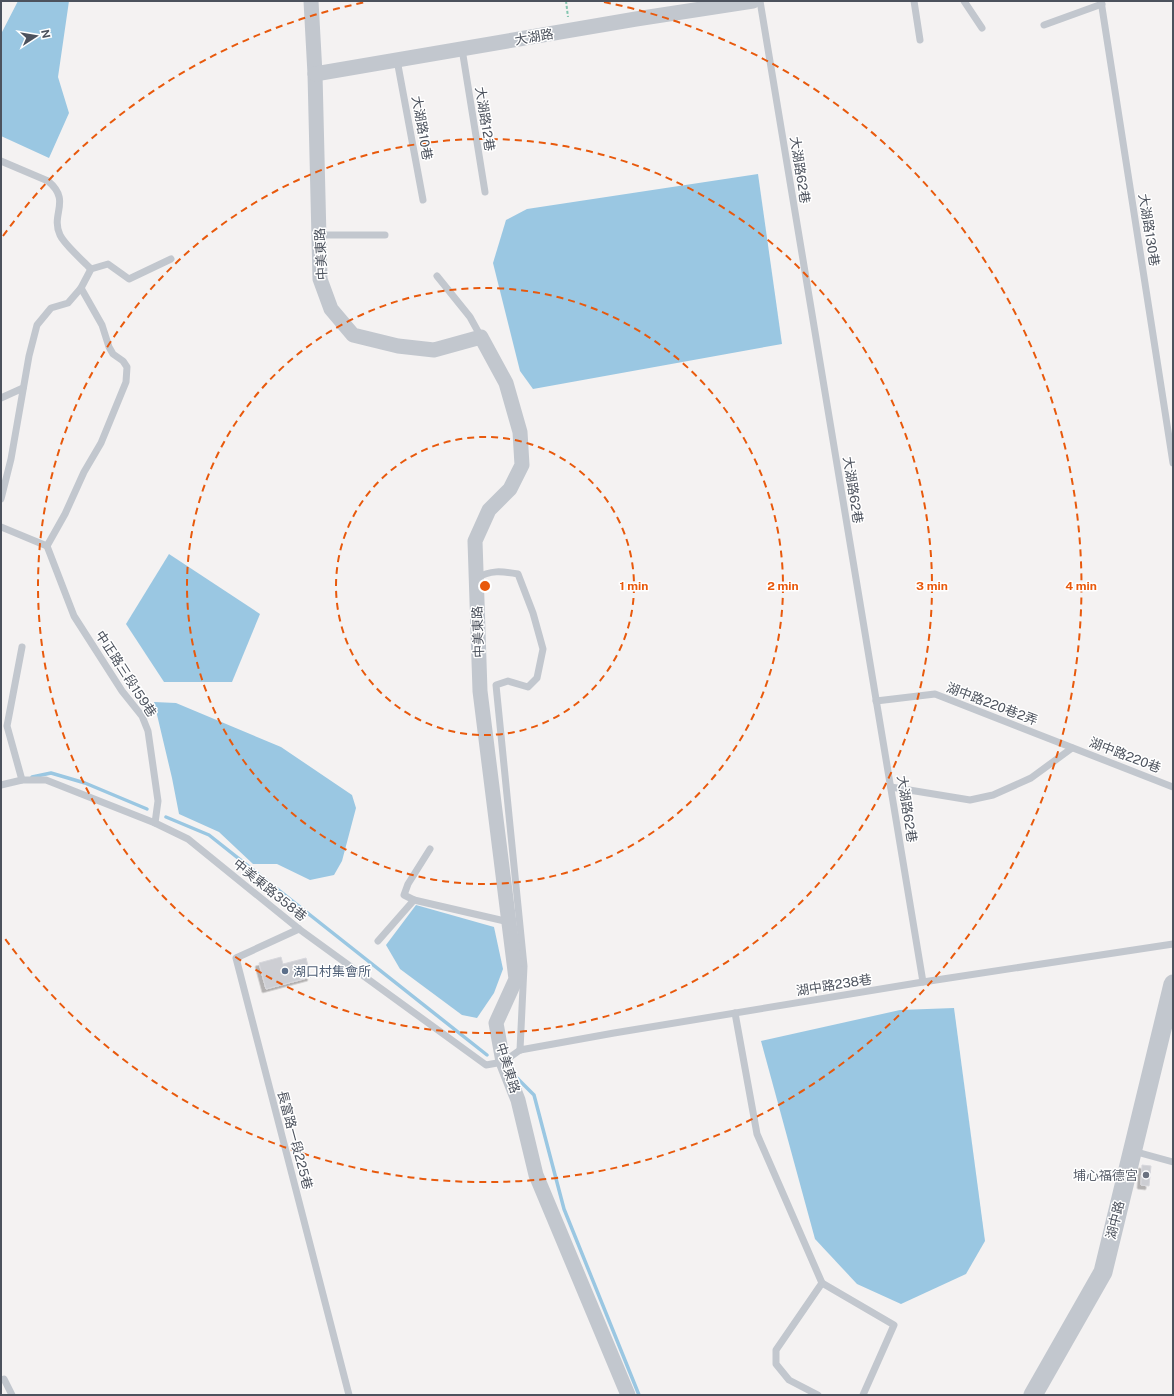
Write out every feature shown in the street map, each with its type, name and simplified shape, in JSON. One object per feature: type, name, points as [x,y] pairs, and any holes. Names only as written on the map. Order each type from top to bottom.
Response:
[{"type":"street","name":"中美東路","points":[[311,1],[315,74],[320,280],[331,309],[353,335],[398,346],[434,350],[481,337],[506,383],[520,432],[522,465],[510,489],[489,510],[475,541],[480,691],[516,979],[496,1023],[503,1062],[518,1100],[536,1175],[628,1395]]},
{"type":"street","name":"大湖路","points":[[315,74],[636,19],[753,1]]},
{"type":"street","name":"湖中路","points":[[1033,1395],[1102,1272],[1173,984]]},
{"type":"lane","name":"大湖路62巷","points":[[760,1],[923,982]]},
{"type":"lane","points":[[914,1],[920,40]]},
{"type":"lane","points":[[964,1],[982,28]]},
{"type":"lane","points":[[1044,25],[1102,3]]},
{"type":"lane","name":"大湖路130巷","points":[[1102,3],[1173,463]]},
{"type":"lane","name":"大湖路12巷","points":[[462,49],[485,192]]},
{"type":"lane","name":"大湖路10巷","points":[[397,60],[423,200]]},
{"type":"lane","points":[[1,161],[48,181],[54,186],[60,196],[57,228],[60,237],[91,269]]},
{"type":"lane","points":[[319,235],[385,235]]},
{"type":"lane","points":[[1,499],[11,459],[29,356],[37,325],[51,308],[68,302],[80,288],[91,269],[108,264],[129,279],[171,259]]},
{"type":"lane","points":[[437,276],[470,316],[481,337]]},
{"type":"lane","points":[[1,527],[47,546],[65,514],[84,472],[102,443],[126,382],[127,367],[123,361],[113,354],[108,347],[102,324],[80,288]]},
{"type":"lane","points":[[1,398],[23,388]]},
{"type":"lane","name":"中正路三段159巷","points":[[47,546],[74,616],[122,691],[142,716],[148,731],[158,801],[155,823]]},
{"type":"lane","points":[[476,578],[485,573],[500,571],[518,574],[533,613],[542,649],[537,678],[528,687],[508,681],[496,685],[524,966],[520,1050]]},
{"type":"lane","points":[[22,647],[7,726],[22,780]]},
{"type":"lane","name":"湖中路220巷2弄","points":[[876,701],[935,694],[1072,748]]},
{"type":"lane","name":"湖中路220巷","points":[[891,787],[970,800],[993,795],[1031,778],[1072,748],[1173,787]]},
{"type":"lane","name":"中美東路358巷","points":[[1,785],[22,780],[46,780],[155,823],[188,839],[299,929],[486,1065],[503,1062]]},
{"type":"lane","points":[[430,849],[408,884],[404,895],[414,900],[509,922]]},
{"type":"lane","points":[[378,941],[414,900]]},
{"type":"lane","name":"長富路一段225巷","points":[[299,929],[236,958],[349,1395]]},
{"type":"lane","name":"湖中路238巷","points":[[503,1062],[520,1050],[923,982],[1173,944]]},
{"type":"lane","points":[[735,1013],[756,1134],[822,1283],[894,1325],[863,1395]]},
{"type":"lane","points":[[1132,1151],[1173,1162]]},
{"type":"lane","points":[[818,1395],[788,1380],[776,1364],[776,1350],[822,1283]]},
{"type":"lane","points":[[1,1380],[4,1379],[12,1395]]},
{"type":"water","points":[[18,1],[69,1],[58,77],[69,113],[49,158],[1,136],[1,34]]},
{"type":"water","points":[[758,174],[782,344],[533,389],[520,371],[493,263],[506,220],[527,209]]},
{"type":"water","points":[[169,554],[260,614],[232,682],[164,682],[126,624]]},
{"type":"water","points":[[154,702],[176,703],[281,747],[352,795],[356,808],[342,861],[334,875],[310,880],[277,864],[253,864],[219,832],[179,814]]},
{"type":"water","points":[[416,905],[494,927],[503,969],[494,993],[477,1018],[462,1015],[400,969],[386,945]]},
{"type":"water","points":[[954,1008],[985,1241],[966,1274],[901,1304],[857,1284],[815,1239],[761,1041],[900,1010]]},
{"type":"building","name":"湖口村集會所","points":[[281,957],[283,964],[306,958],[311,977],[266,989],[259,963]]},
{"type":"building","name":"埔心福德宮","points":[[1142,1165],[1151,1166],[1149,1186],[1141,1185]]},
{"type":"waterway","points":[[32,777],[51,773],[85,783],[147,809]]},
{"type":"waterway","points":[[166,817],[209,835],[487,1055]]},
{"type":"waterway","points":[[515,1076],[534,1095],[564,1209],[639,1395]]},
{"type":"place","name":"湖口村集會所","points":[[285,971]]},
{"type":"place","name":"埔心福德宮","points":[[1146,1175]]}]
